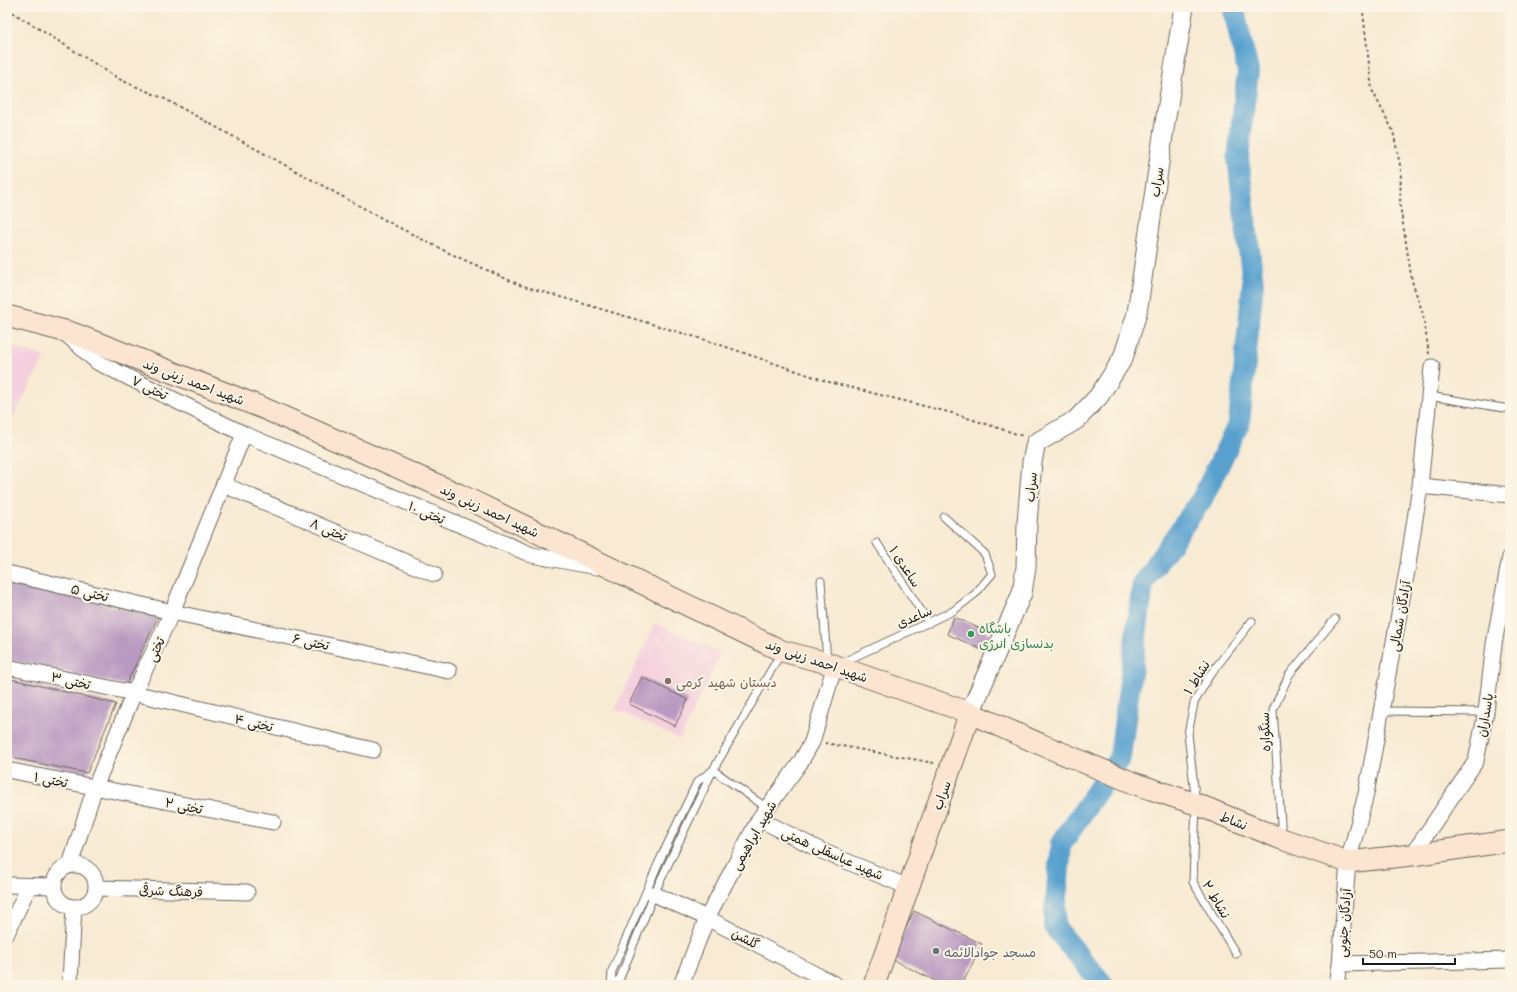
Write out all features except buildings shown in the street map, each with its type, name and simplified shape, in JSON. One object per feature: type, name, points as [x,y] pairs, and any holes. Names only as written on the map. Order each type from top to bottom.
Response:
[{"type":"main road","name":"شهید احمد زینی وند","points":[[7,316],[72,333],[263,408],[458,494],[782,651],[831,664],[970,713]]},
{"type":"main road","name":"نشاط","points":[[970,713],[1086,764],[1136,784],[1196,804],[1282,839],[1348,862],[1412,855],[1510,841]]},
{"type":"main road","name":"سراب","points":[[874,985],[970,713]]},
{"type":"street","name":"سراب","points":[[970,713],[1022,593],[1026,567],[1027,523],[1032,462],[1036,443],[1076,420],[1099,396],[1123,358],[1137,313],[1164,129],[1184,7]]},
{"type":"street","name":"تختی ۷","points":[[63,331],[97,362],[244,434]]},
{"type":"street","name":"آزادگان شمالی","points":[[1348,862],[1366,794],[1407,571],[1420,486],[1432,367]]},
{"type":"street","name":"تختی","points":[[70,865],[95,787],[134,693],[172,612],[244,434]]},
{"type":"street","name":"تختی ۱۰","points":[[244,434],[532,555],[615,570]]},
{"type":"street","name":"تختی ۸","points":[[224,485],[434,574]]},
{"type":"street","points":[[1420,486],[1510,495]]},
{"type":"street","name":"پاسداران","points":[[1412,855],[1476,761],[1486,712],[1494,644],[1508,589],[1510,557]]},
{"type":"street","name":"تختی ۵","points":[[7,573],[172,612]]},
{"type":"street","name":"تختی ۶","points":[[172,612],[449,671]]},
{"type":"street","name":"شهید ابراهیمی","points":[[681,985],[708,918],[763,814],[800,763],[812,739],[831,664]]},
{"type":"street","name":"تختی ۳","points":[[7,667],[134,693]]},
{"type":"street","name":"تختی ۴","points":[[134,693],[373,750]]},
{"type":"street","name":"تختی ۱","points":[[7,770],[95,787]]},
{"type":"street","name":"تختی ۲","points":[[95,787],[273,822]]},
{"type":"street","name":"شهید عباسقلی همتی","points":[[763,814],[822,851],[908,887]]},
{"type":"street","name":"آزادگان جنوبی","points":[[1337,985],[1348,862]]},
{"type":"street","points":[[70,865],[84,867],[90,871],[94,877],[96,888],[92,898],[81,906],[74,907],[62,903],[57,898],[53,886],[58,873],[70,865]]},
{"type":"street","points":[[7,885],[53,886]]},
{"type":"street","points":[[7,933],[29,886]]},
{"type":"street","name":"فرهنگ شرقی","points":[[96,888],[247,892]]},
{"type":"street","name":"گلشن","points":[[654,894],[708,918],[836,985]]},
{"type":"street","points":[[70,982],[74,907]]},
{"type":"street","points":[[1340,964],[1510,960]]},
{"type":"lane","points":[[1429,396],[1510,409]]},
{"type":"lane","name":"ساعدی","points":[[831,664],[953,611],[975,594],[992,574],[984,554],[944,517]]},
{"type":"lane","name":"ساعدی ۱","points":[[876,543],[928,623]]},
{"type":"lane","points":[[821,581],[831,664]]},
{"type":"lane","name":"سنگواره","points":[[1282,839],[1273,710],[1289,675],[1335,619]]},
{"type":"lane","name":"نشاط ۱","points":[[1196,804],[1188,734],[1194,703],[1209,676],[1252,620]]},
{"type":"lane","points":[[614,985],[620,978],[654,894],[713,770],[782,651]]},
{"type":"lane","points":[[1381,711],[1486,712]]},
{"type":"lane","points":[[713,770],[763,814]]},
{"type":"lane","points":[[611,985],[612,971],[665,850],[697,782],[713,770]]},
{"type":"lane","name":"نشاط ۲","points":[[1196,804],[1193,882],[1236,954]]},
{"type":"path","points":[[1364,7],[1363,12],[1367,54],[1372,90],[1393,131],[1401,170],[1400,205],[1412,281],[1423,314],[1426,343],[1432,367]]},
{"type":"path","points":[[7,9],[121,80],[165,99],[396,226],[520,285],[709,341],[830,382],[952,413],[1040,441]]},
{"type":"path","points":[[812,739],[870,752],[951,766]]},
{"type":"shaded area","points":[[7,345],[45,357],[7,428]]},
{"type":"shaded area","name":"دبستان شهید کرمی","points":[[655,623],[721,653],[680,739],[615,709]]},
{"type":"waterway","points":[[1103,985],[1054,926],[1061,844],[1120,757],[1143,583],[1202,499],[1239,423],[1253,283],[1238,158],[1248,71],[1233,7]]},
{"type":"place","name":"باشگاه بدنسازی انرژی","points":[[971,634]]},
{"type":"place","name":"دبستان شهید کرمی","points":[[668,681]]},
{"type":"place","name":"مسجد جوادالائمه","points":[[936,951]]}]
